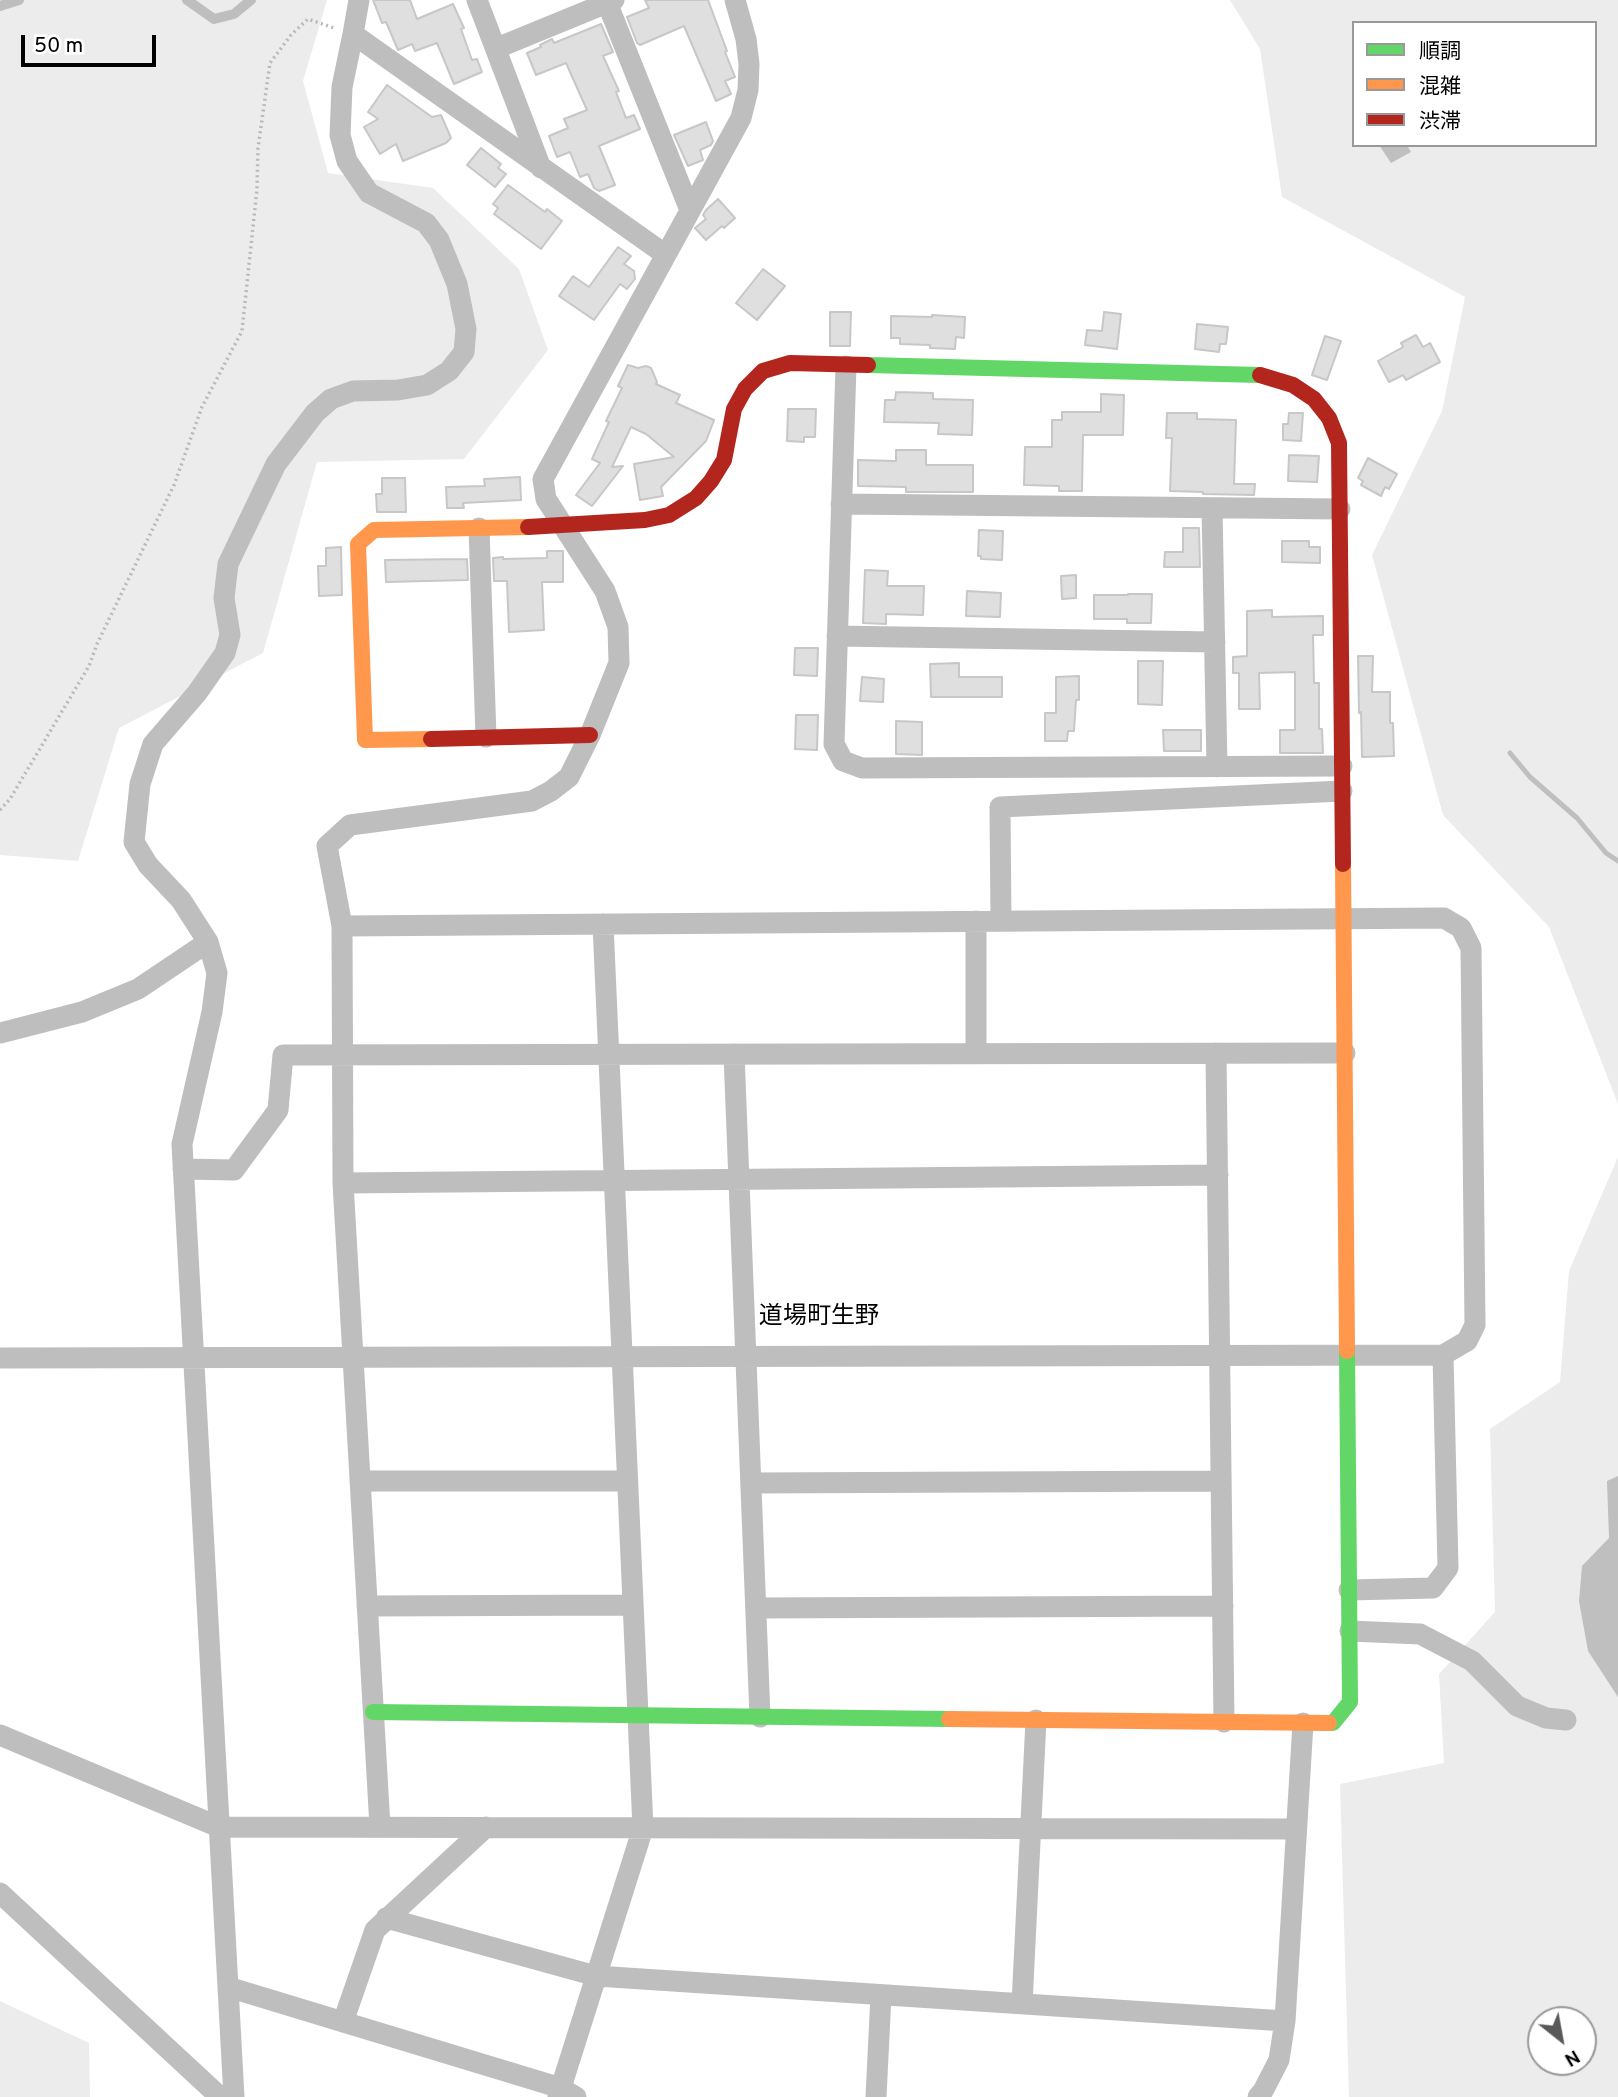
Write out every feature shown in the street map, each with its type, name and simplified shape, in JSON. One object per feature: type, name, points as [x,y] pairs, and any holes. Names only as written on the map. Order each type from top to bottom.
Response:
[{"type":"street","points":[[234,2097],[182,1144],[212,1013],[217,973],[208,942],[181,900],[148,864],[134,842],[140,784],[153,744],[197,693],[225,653],[230,635],[225,598],[228,564],[276,464],[315,413],[331,399],[353,391],[398,390],[427,385],[449,371],[464,352],[466,329],[457,284],[439,240],[426,223],[369,193],[347,161],[340,135],[342,87],[359,0]]},
{"type":"street","points":[[477,0],[541,168]]},
{"type":"street","points":[[380,1827],[343,1183],[342,926],[327,846],[350,825],[532,800],[551,791],[569,777],[590,735],[619,663],[618,627],[605,591],[546,499],[544,479],[741,118],[748,90],[749,64],[746,39],[734,0]]},
{"type":"street","points":[[497,48],[609,1],[690,210]]},
{"type":"street","points":[[353,34],[666,255]]},
{"type":"street","points":[[373,1712],[1334,1723],[1350,1702],[1339,443],[1329,418],[1314,399],[1293,384],[1263,375],[790,363],[763,371],[745,389],[734,409],[724,460],[696,498],[669,515],[645,520],[564,526],[374,530],[358,544],[365,740],[590,735]]},
{"type":"street","points":[[846,366],[834,744],[843,761],[862,768],[1342,766]]},
{"type":"street","points":[[841,504],[1340,509]]},
{"type":"street","points":[[1212,508],[1217,767]]},
{"type":"street","points":[[479,528],[486,737]]},
{"type":"street","points":[[837,636],[1215,642]]},
{"type":"street","points":[[1001,921],[1000,807],[1342,791]]},
{"type":"street","points":[[0,1358],[1443,1355],[1466,1341],[1475,1325],[1471,948],[1461,928],[1444,918],[342,926]]},
{"type":"street","points":[[976,921],[976,1054]]},
{"type":"street","points":[[228,1987],[565,2094],[596,1976],[643,1828],[603,924]]},
{"type":"street","points":[[0,1033],[82,1012],[138,989],[208,942]]},
{"type":"street","points":[[1216,1053],[1224,1722]]},
{"type":"street","points":[[183,1169],[234,1170],[278,1110],[282,1055],[1345,1053]]},
{"type":"street","points":[[734,1054],[761,1717]]},
{"type":"street","points":[[343,1183],[1218,1175]]},
{"type":"street","points":[[1349,1590],[1433,1588],[1448,1568],[1443,1355]]},
{"type":"street","points":[[360,1481],[627,1481]]},
{"type":"street","points":[[751,1483],[1221,1481]]},
{"type":"street","points":[[367,1606],[633,1605]]},
{"type":"street","points":[[756,1608],[1223,1606]]},
{"type":"street","points":[[1350,1632],[1420,1634],[1472,1661],[1517,1706],[1546,1718],[1566,1720]]},
{"type":"street","points":[[1022,2004],[1036,1720]]},
{"type":"street","points":[[1258,2097],[1279,2060],[1285,2021],[1303,1723]]},
{"type":"street","points":[[0,1735],[219,1826],[1295,1829]]},
{"type":"street","points":[[343,2022],[375,1930],[486,1827]]},
{"type":"street","points":[[0,1893],[220,2097]]},
{"type":"street","points":[[386,1918],[596,1976],[1285,2021]]},
{"type":"street","points":[[876,2097],[881,1995]]},
{"type":"lane","points":[[0,6],[19,0]]},
{"type":"lane","points":[[187,0],[214,19],[234,14],[251,0]]},
{"type":"path","points":[[0,810],[10,799],[89,666],[97,644],[174,485],[202,407],[242,331],[257,189],[258,148],[270,63],[291,35],[308,19],[353,34]]},
{"type":"shaded area","points":[[0,0],[327,0],[303,81],[328,173],[433,188],[519,269],[548,350],[464,459],[317,462],[263,653],[119,728],[78,861],[0,855]]},
{"type":"shaded area","points":[[1230,0],[1618,0],[1618,1104],[1549,927],[1443,815],[1372,555],[1442,411],[1465,297],[1282,197],[1260,49]]},
{"type":"shaded area","points":[[1380,147],[1408,147],[1411,152],[1391,163]]},
{"type":"shaded area","points":[[1618,1157],[1618,2097],[1349,2097],[1340,1784],[1444,1763],[1439,1674],[1495,1612],[1490,1429],[1560,1382],[1569,1271]]},
{"type":"shaded area","points":[[1618,1476],[1618,1697],[1588,1651],[1579,1601],[1582,1566],[1609,1538],[1607,1481]]},
{"type":"shaded area","points":[[0,2001],[89,2043],[90,2097],[0,2097]]},
{"type":"building","points":[[373,0],[410,0],[417,19],[453,4],[464,28],[461,29],[472,60],[477,59],[482,72],[454,84],[437,43],[415,51],[412,44],[398,50],[386,22],[382,23]]},
{"type":"building","points":[[645,0],[708,0],[735,77],[725,81],[731,94],[716,101],[684,26],[640,45],[637,43],[627,17],[649,8]]},
{"type":"building","points":[[601,24],[613,52],[603,56],[619,91],[616,92],[626,118],[634,115],[640,129],[599,146],[615,185],[599,191],[594,188],[588,174],[580,177],[570,152],[557,157],[549,136],[568,128],[564,119],[587,110],[566,63],[536,75],[527,53],[552,39],[554,43]]},
{"type":"building","points":[[387,85],[432,117],[441,115],[451,138],[446,143],[403,161],[396,144],[380,154],[364,127],[378,119],[368,112]]},
{"type":"building","points":[[706,122],[713,141],[711,145],[700,150],[703,160],[688,166],[674,135]]},
{"type":"building","points":[[481,148],[501,164],[498,168],[506,174],[495,187],[467,165]]},
{"type":"building","points":[[508,185],[562,221],[541,249],[494,214],[498,208],[493,204]]},
{"type":"building","points":[[718,199],[735,218],[706,240],[695,228],[706,219],[703,215],[706,210]]},
{"type":"building","points":[[618,247],[631,256],[624,264],[634,271],[635,279],[627,289],[620,284],[594,320],[559,296],[573,276],[589,287]]},
{"type":"building","points":[[763,269],[785,286],[757,320],[736,303]]},
{"type":"building","points":[[830,312],[851,312],[850,346],[830,346]]},
{"type":"building","points":[[1104,312],[1121,314],[1117,349],[1085,345],[1087,330],[1102,331]]},
{"type":"building","points":[[891,316],[965,317],[964,338],[956,337],[955,349],[900,344],[900,338],[891,338]]},
{"type":"building","points":[[1197,324],[1228,327],[1226,344],[1220,344],[1219,352],[1195,349]]},
{"type":"building","points":[[1416,335],[1423,347],[1430,343],[1440,362],[1406,380],[1403,375],[1389,382],[1378,361],[1403,347],[1401,343]]},
{"type":"building","points":[[1325,336],[1341,341],[1327,380],[1312,375]]},
{"type":"building","points":[[628,365],[651,368],[656,384],[680,395],[676,403],[714,420],[706,441],[661,487],[663,496],[640,500],[634,464],[674,457],[646,434],[631,427],[612,467],[623,466],[592,506],[576,495],[600,463],[592,459],[609,422],[606,421],[622,388],[618,386]]},
{"type":"building","points":[[896,392],[933,393],[933,399],[973,400],[972,435],[938,434],[939,423],[884,422],[885,400],[895,400]]},
{"type":"building","points":[[1101,394],[1124,395],[1123,435],[1083,435],[1082,491],[1059,491],[1059,486],[1024,485],[1025,447],[1052,447],[1052,420],[1062,420],[1062,412],[1101,412]]},
{"type":"building","points":[[788,409],[816,409],[815,437],[804,437],[804,442],[787,441]]},
{"type":"building","points":[[1167,413],[1197,413],[1197,419],[1236,420],[1234,484],[1255,484],[1254,495],[1170,491],[1172,438],[1166,438]]},
{"type":"building","points":[[1289,413],[1303,413],[1301,441],[1283,440],[1283,424],[1288,424]]},
{"type":"building","points":[[896,450],[926,450],[926,465],[973,465],[973,492],[906,492],[906,487],[858,486],[858,460],[896,461]]},
{"type":"building","points":[[1289,455],[1319,456],[1317,482],[1288,481]]},
{"type":"building","points":[[1368,458],[1397,474],[1389,489],[1385,487],[1381,496],[1361,485],[1363,481],[1358,478]]},
{"type":"building","points":[[520,477],[521,500],[463,503],[464,508],[447,508],[446,487],[485,486],[484,479]]},
{"type":"building","points":[[382,478],[405,478],[406,512],[377,512],[376,494],[382,494]]},
{"type":"building","points":[[1183,528],[1199,528],[1200,567],[1164,567],[1165,552],[1183,552]]},
{"type":"building","points":[[979,530],[1003,531],[1002,560],[981,559],[981,556],[978,556]]},
{"type":"building","points":[[1282,541],[1309,541],[1309,547],[1320,547],[1320,563],[1282,562]]},
{"type":"building","points":[[341,547],[342,595],[319,596],[318,566],[326,566],[326,548]]},
{"type":"building","points":[[547,551],[563,551],[563,582],[542,582],[544,630],[509,632],[507,581],[494,581],[493,558],[547,558]]},
{"type":"building","points":[[467,559],[468,580],[386,582],[385,560]]},
{"type":"building","points":[[865,570],[888,571],[887,586],[924,586],[923,615],[886,614],[886,624],[863,623]]},
{"type":"building","points":[[1076,575],[1076,598],[1062,599],[1061,576]]},
{"type":"building","points":[[967,591],[1001,593],[1000,617],[966,616]]},
{"type":"building","points":[[1152,594],[1151,623],[1127,623],[1127,619],[1094,619],[1094,595]]},
{"type":"building","points":[[1272,610],[1272,617],[1323,616],[1323,635],[1313,635],[1314,683],[1319,683],[1319,729],[1322,729],[1323,753],[1280,753],[1280,730],[1295,730],[1295,672],[1259,673],[1260,709],[1239,709],[1239,673],[1233,673],[1233,657],[1247,656],[1247,611]]},
{"type":"building","points":[[795,648],[818,648],[817,676],[794,675]]},
{"type":"building","points":[[1358,656],[1373,656],[1372,692],[1390,692],[1394,756],[1362,757]]},
{"type":"building","points":[[1138,661],[1163,661],[1162,705],[1138,704]]},
{"type":"building","points":[[959,663],[959,677],[1002,677],[1002,697],[931,697],[930,664]]},
{"type":"building","points":[[1079,676],[1079,700],[1076,700],[1074,731],[1068,731],[1067,741],[1045,741],[1045,713],[1056,713],[1056,677]]},
{"type":"building","points":[[862,677],[884,679],[883,702],[860,701]]},
{"type":"building","points":[[796,715],[818,715],[817,750],[795,749]]},
{"type":"building","points":[[896,721],[922,722],[922,755],[896,754]]},
{"type":"building","points":[[1163,730],[1201,730],[1201,751],[1164,751]]},
{"type":"waterway","points":[[1510,753],[1530,777],[1577,818],[1606,853],[1618,861]]},
{"type":"traffic: fast","points":[[868,365],[1260,375]]},
{"type":"traffic: fast","points":[[1329,1723],[1333,1723],[1350,1702],[1347,1351]]},
{"type":"traffic: fast","points":[[373,1712],[949,1719]]},
{"type":"traffic: slow","points":[[431,739],[365,740],[358,544],[374,530],[528,527]]},
{"type":"traffic: slow","points":[[1343,864],[1347,1351]]},
{"type":"traffic: slow","points":[[949,1719],[1329,1723]]},
{"type":"traffic: jam","points":[[528,527],[645,520],[669,515],[696,498],[711,481],[724,460],[734,409],[745,389],[763,371],[790,363],[868,365]]},
{"type":"traffic: jam","points":[[1260,375],[1293,385],[1314,399],[1329,418],[1339,443],[1343,864]]},
{"type":"traffic: jam","points":[[431,739],[590,735]]},
{"type":"district","name":"道場町生野","points":[[819,1318]]}]
